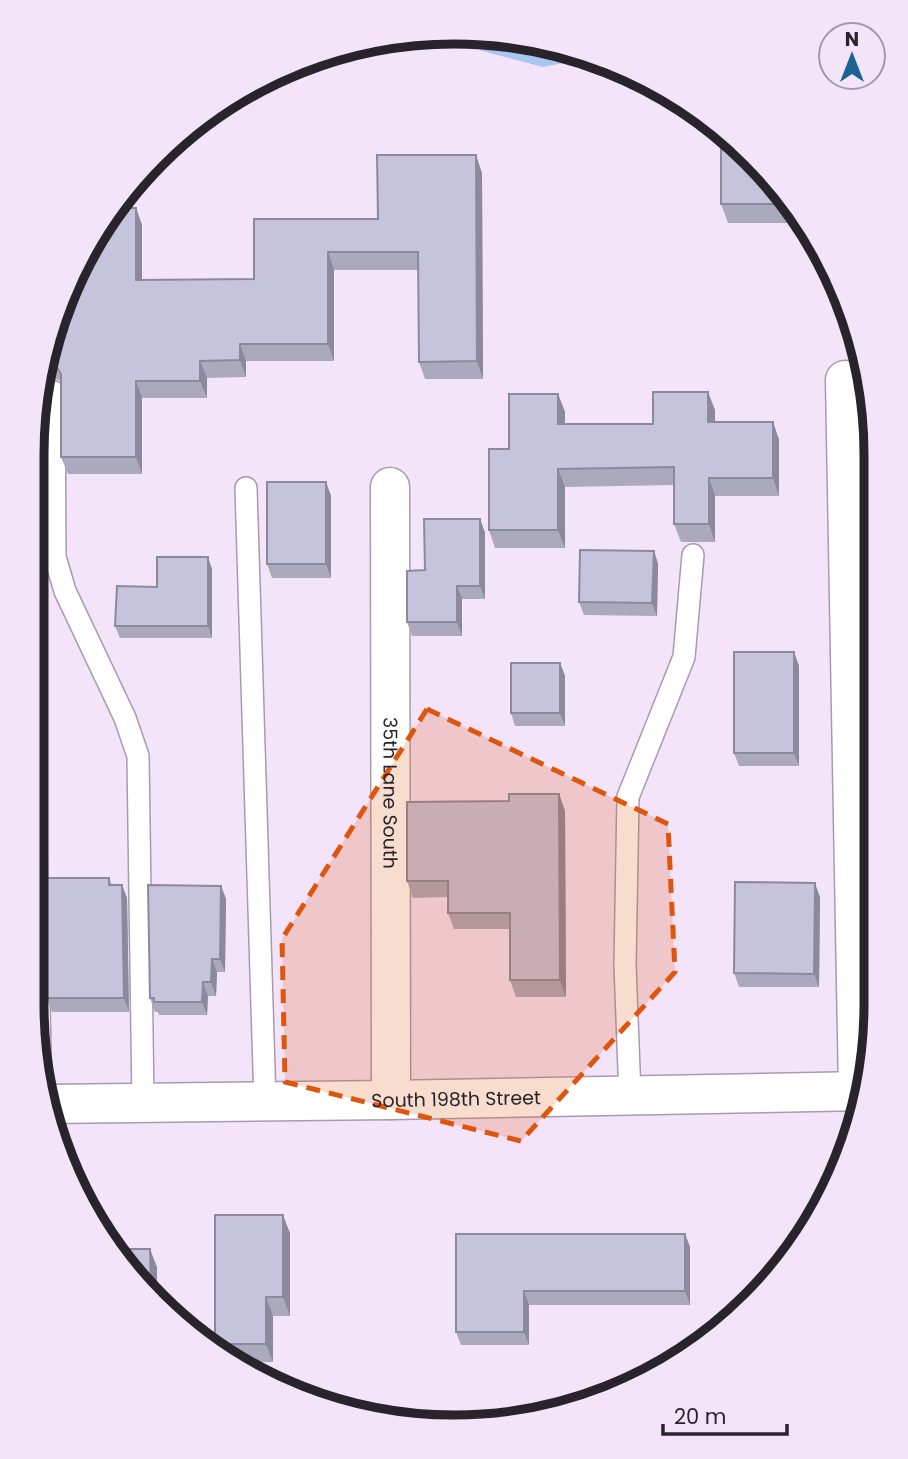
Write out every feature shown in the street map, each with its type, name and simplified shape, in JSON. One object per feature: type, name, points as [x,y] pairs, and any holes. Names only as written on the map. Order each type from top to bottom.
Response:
[{"type":"street","points":[[845,380],[860,1062]]},
{"type":"street","name":"35th Lane South","points":[[390,487],[391,1100]]},
{"type":"street","name":"South 198th Street","points":[[56,1104],[855,1091]]},
{"type":"lane","points":[[54,392],[55,558],[65,591],[125,718],[138,756],[143,1103]]},
{"type":"lane","points":[[246,488],[265,1102]]},
{"type":"lane","points":[[630,1096],[625,965],[628,797],[684,657],[693,555]]},
{"type":"highlighted area","points":[[427,709],[668,824],[675,972],[521,1141],[285,1082],[282,939]]},
{"type":"water","points":[[472,45],[508,47],[571,61],[543,67],[482,51]]},
{"type":"building","points":[[721,143],[744,164],[779,204],[721,204]]},
{"type":"building","points":[[377,155],[476,155],[477,361],[419,362],[418,252],[328,252],[328,344],[240,344],[240,360],[200,361],[200,381],[136,381],[136,457],[61,457],[61,374],[54,364],[58,348],[86,273],[126,208],[136,208],[136,280],[254,279],[254,219],[378,219]]},
{"type":"building","points":[[653,392],[708,392],[708,422],[773,422],[773,478],[709,478],[709,524],[674,524],[674,467],[558,469],[558,530],[489,530],[489,449],[509,449],[509,394],[558,394],[558,424],[653,424]]},
{"type":"building","points":[[267,482],[326,482],[326,564],[267,564]]},
{"type":"building","points":[[424,519],[480,519],[480,586],[457,586],[457,622],[407,622],[407,571],[425,570]]},
{"type":"building","points":[[580,550],[654,551],[652,603],[579,602]]},
{"type":"building","points":[[157,557],[208,557],[208,626],[115,626],[117,586],[157,587]]},
{"type":"building","points":[[734,652],[794,652],[794,753],[734,753]]},
{"type":"building","points":[[511,663],[560,663],[560,713],[511,713]]},
{"type":"building","points":[[509,794],[559,794],[560,980],[510,980],[510,913],[448,913],[448,881],[407,881],[407,802],[509,801]]},
{"type":"building","points":[[45,878],[109,878],[109,885],[122,885],[124,998],[47,998]]},
{"type":"building","points":[[735,882],[815,883],[814,974],[734,973]]},
{"type":"building","points":[[148,885],[221,886],[220,959],[212,959],[211,982],[203,982],[202,1002],[154,1002],[154,998],[150,998]]},
{"type":"building","points":[[215,1215],[283,1215],[283,1297],[266,1297],[266,1344],[223,1344],[215,1338]]},
{"type":"building","points":[[456,1234],[685,1234],[685,1291],[524,1291],[524,1332],[456,1332]]},
{"type":"building","points":[[125,1249],[150,1249],[151,1280]]}]
